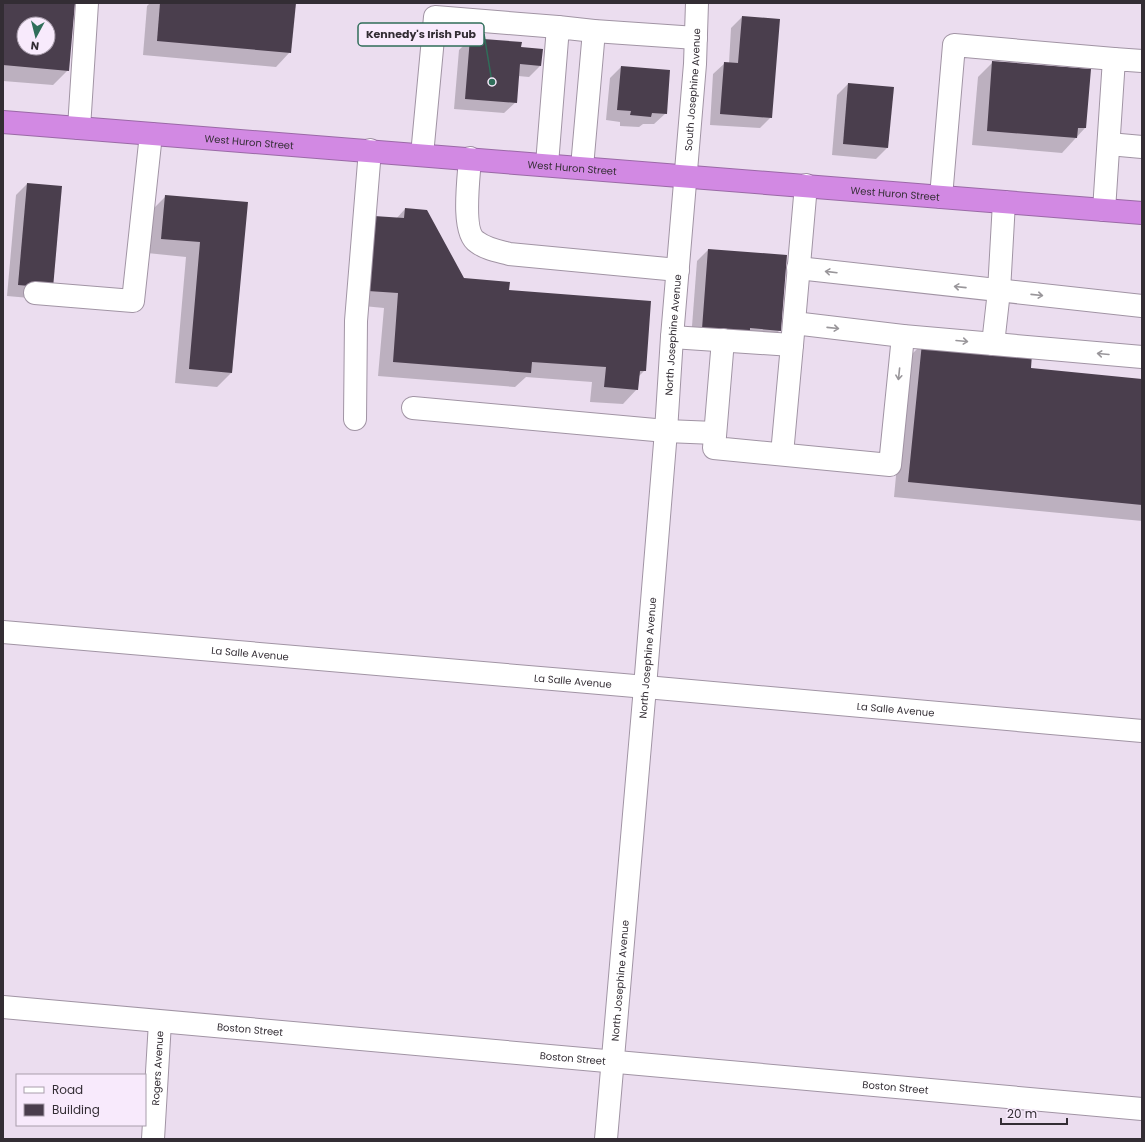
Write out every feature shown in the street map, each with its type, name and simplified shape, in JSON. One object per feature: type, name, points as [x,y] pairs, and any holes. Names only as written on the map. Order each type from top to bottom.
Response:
[{"type":"highway","name":"West Huron Street","points":[[3,122],[547,164],[1142,213]]},
{"type":"street","points":[[79,128],[87,3]]},
{"type":"street","name":"South Josephine Avenue","points":[[685,176],[696,38],[697,3]]},
{"type":"street","points":[[422,155],[436,17],[594,31],[696,38]]},
{"type":"street","points":[[547,164],[558,27]]},
{"type":"street","points":[[582,167],[594,31]]},
{"type":"street","points":[[941,197],[954,45],[1142,61]]},
{"type":"street","points":[[1104,210],[1114,59]]},
{"type":"street","points":[[35,293],[133,301],[151,134]]},
{"type":"street","points":[[1108,144],[1142,147]]},
{"type":"street","points":[[355,419],[356,320],[370,150]]},
{"type":"street","points":[[470,158],[467,217],[469,231],[476,242],[491,249],[509,254],[678,270]]},
{"type":"street","name":"North Josephine Avenue","points":[[606,1139],[645,687],[685,176]]},
{"type":"street","points":[[782,454],[806,185]]},
{"type":"street","points":[[993,344],[1004,202]]},
{"type":"street","points":[[798,268],[1142,306]]},
{"type":"street","points":[[672,337],[723,340],[793,334],[903,336],[1142,357]]},
{"type":"street","points":[[723,340],[714,448],[890,465],[903,336]]},
{"type":"street","points":[[413,408],[666,431],[715,433]]},
{"type":"street","name":"La Salle Avenue","points":[[3,632],[1142,731]]},
{"type":"street","name":"Boston Street","points":[[3,1007],[1142,1109]]},
{"type":"street","name":"Rogers Avenue","points":[[153,1139],[160,1022]]},
{"type":"building","points":[[3,3],[75,3],[69,71],[3,65]]},
{"type":"building","points":[[160,3],[296,3],[291,53],[157,41]]},
{"type":"building","points":[[742,16],[780,19],[772,118],[720,114],[724,62],[738,63]]},
{"type":"building","points":[[470,38],[522,42],[521,47],[543,49],[541,66],[520,64],[517,103],[465,99]]},
{"type":"building","points":[[992,61],[1091,69],[1086,128],[1078,128],[1077,138],[987,131]]},
{"type":"building","points":[[621,66],[670,70],[667,114],[652,113],[651,117],[630,115],[631,111],[617,110]]},
{"type":"building","points":[[848,83],[894,87],[888,148],[843,144]]},
{"type":"building","points":[[27,183],[62,186],[53,288],[18,285]]},
{"type":"building","points":[[165,195],[248,202],[232,373],[189,369],[200,242],[161,239]]},
{"type":"building","points":[[405,208],[427,210],[464,278],[510,282],[509,290],[651,301],[646,371],[640,371],[638,390],[604,387],[606,367],[532,362],[531,373],[393,362],[398,293],[368,291],[374,216],[404,218]]},
{"type":"building","points":[[708,249],[787,255],[781,331],[750,328],[750,333],[702,329]]},
{"type":"building","points":[[922,343],[1032,354],[1031,368],[1142,379],[1142,505],[908,482]]},
{"type":"place","name":"Kennedy's Irish Pub","points":[[492,82]]}]
